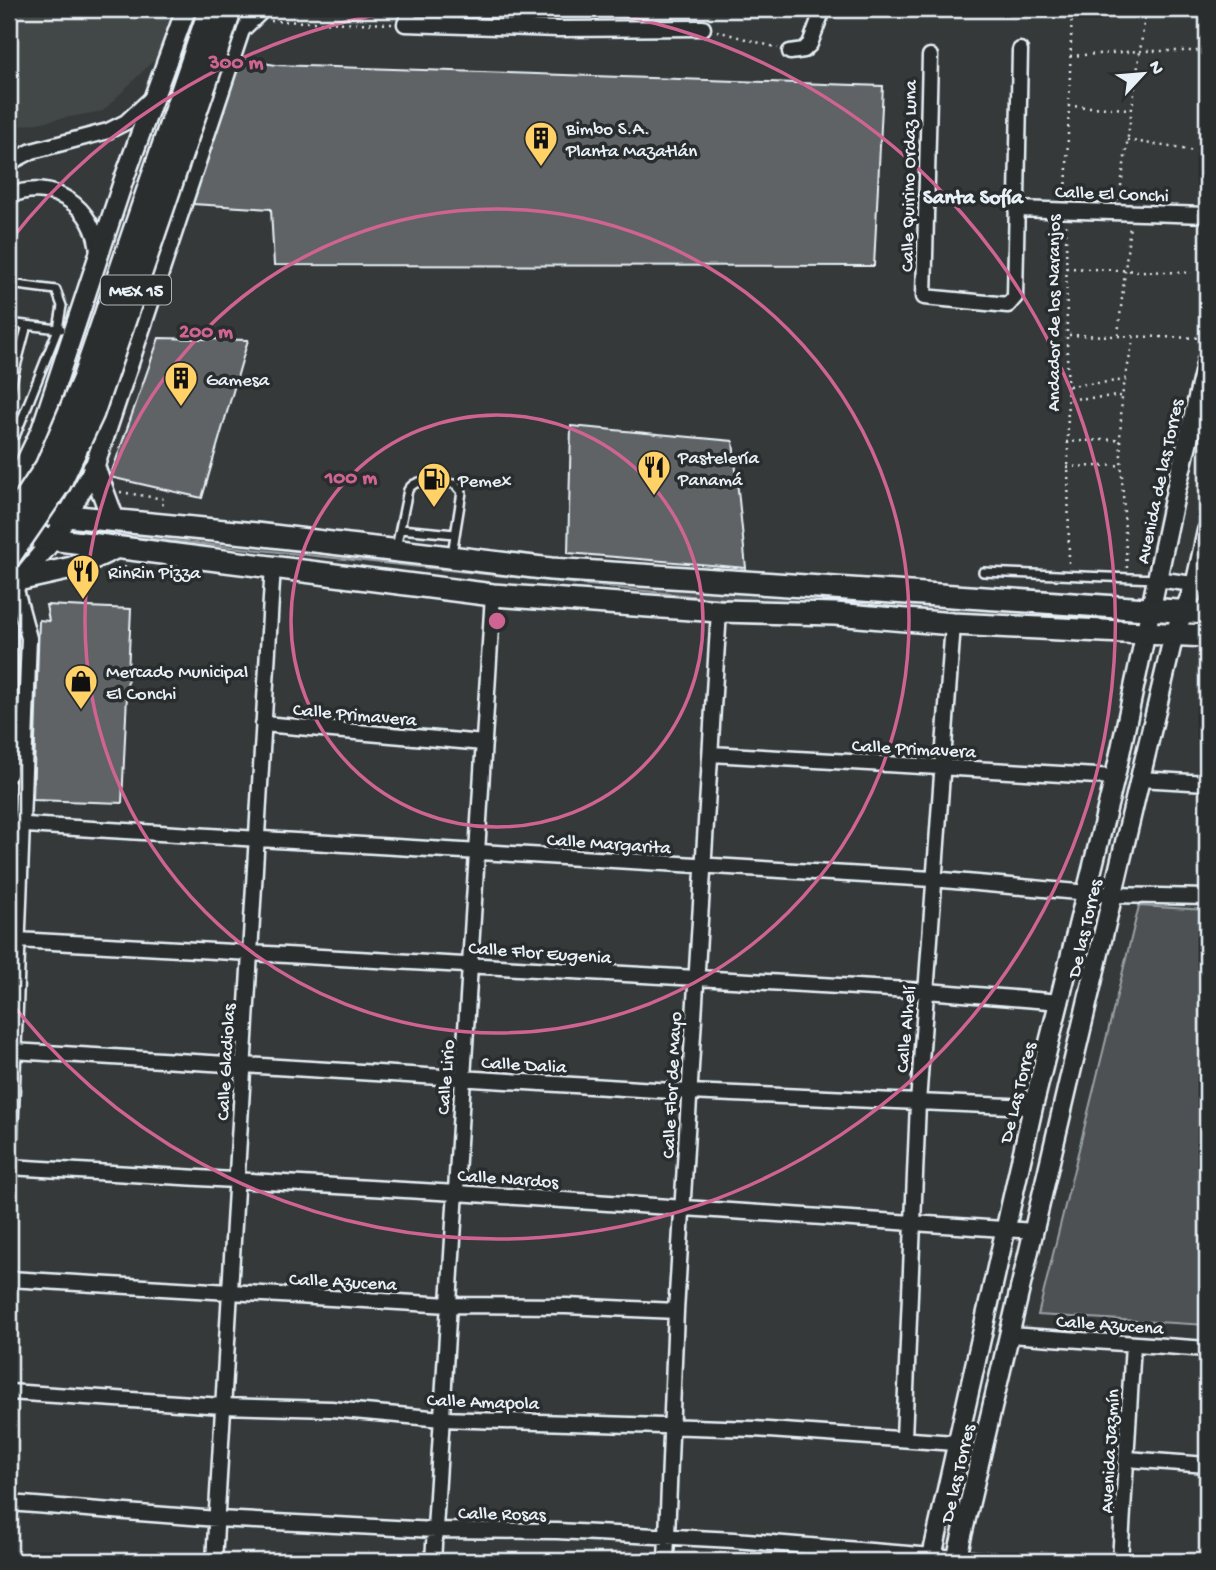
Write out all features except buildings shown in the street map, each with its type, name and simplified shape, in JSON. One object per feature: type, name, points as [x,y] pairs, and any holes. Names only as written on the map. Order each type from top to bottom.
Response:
[{"type":"highway","name":"MEX 15","points":[[9,525],[47,467],[74,405],[211,9]]},
{"type":"highway","name":"MEX 15","points":[[9,556],[59,483],[92,413],[230,9]]},
{"type":"main road","points":[[94,468],[113,519]]},
{"type":"main road","points":[[9,510],[113,519],[565,570],[1207,614]]},
{"type":"main road","points":[[9,534],[55,537],[115,548],[273,565],[494,594],[719,611],[835,614],[953,624],[1207,636]]},
{"type":"main road","points":[[15,586],[72,568],[115,548]]},
{"type":"street","name":"MEX 15","points":[[9,497],[41,430],[67,330],[98,257],[186,9]]},
{"type":"street","points":[[250,14],[264,9]]},
{"type":"street","points":[[411,9],[405,24],[558,29],[703,28]]},
{"type":"street","points":[[790,52],[804,50],[810,44],[823,9]]},
{"type":"street","name":"MEX 15","points":[[15,586],[55,537],[94,468],[237,34],[250,14]]},
{"type":"street","points":[[1016,209],[1020,50]]},
{"type":"street","name":"Calle Quirino Ordaz Luna","points":[[930,56],[924,297],[1008,305],[1013,302],[1016,209]]},
{"type":"street","points":[[9,163],[32,151],[108,131],[126,122],[155,95]]},
{"type":"street","points":[[9,196],[22,190],[41,189],[57,192],[72,201],[81,208],[97,236],[98,257]]},
{"type":"street","name":"Calle El Conchi","points":[[1016,209],[1207,215]]},
{"type":"street","points":[[67,330],[135,344]]},
{"type":"street","name":"Avenida de las Torres","points":[[1146,634],[1207,360]]},
{"type":"street","points":[[1183,612],[1201,586],[1207,531]]},
{"type":"street","name":"Calle Gladiolas","points":[[214,1561],[273,565]]},
{"type":"street","points":[[1157,579],[1201,586]]},
{"type":"street","points":[[9,1166],[17,940],[17,735],[29,630],[15,586]]},
{"type":"street","name":"Calle Lirio","points":[[433,1561],[494,594]]},
{"type":"street","name":"Calle Flor de Mayo","points":[[666,1561],[676,1311],[719,611]]},
{"type":"street","name":"De las Torres","points":[[957,1560],[1111,895],[1174,634],[1183,612]]},
{"type":"street","name":"Calle Alhelí","points":[[904,1438],[918,1103],[932,879],[953,624]]},
{"type":"street","points":[[9,625],[17,735]]},
{"type":"street","name":"De Las Torres","points":[[932,1558],[955,1443],[1032,1107],[1061,1002],[1146,634]]},
{"type":"street","name":"Calle Primavera","points":[[263,724],[484,743]]},
{"type":"street","points":[[9,774],[9,741],[17,735]]},
{"type":"street","name":"Calle Primavera","points":[[711,754],[1115,777]]},
{"type":"street","points":[[1140,779],[1207,783]]},
{"type":"street","name":"Calle Margarita","points":[[15,824],[932,879],[1111,895],[1207,897]]},
{"type":"street","name":"Calle Flor Eugenia","points":[[17,940],[927,991],[1061,1002]]},
{"type":"street","name":"Calle Dalia","points":[[13,1051],[689,1093],[1032,1107]]},
{"type":"street","name":"Calle Nardos","points":[[9,1166],[1005,1227]]},
{"type":"street","points":[[1005,1227],[1035,1231]]},
{"type":"street","name":"Calle Azucena","points":[[9,1279],[449,1305],[676,1311]]},
{"type":"street","name":"Calle Azucena","points":[[1010,1335],[1207,1349]]},
{"type":"street","name":"Avenida Jazmín","points":[[1121,1561],[1133,1343]]},
{"type":"street","name":"Calle Amapola","points":[[9,1392],[223,1406],[331,1409],[442,1419],[672,1425],[955,1443]]},
{"type":"street","points":[[1126,1459],[1207,1465]]},
{"type":"street","name":"Calle Rosas","points":[[9,1503],[216,1519],[435,1530],[557,1531],[995,1561]]},
{"type":"lane","points":[[9,284],[56,290],[67,330],[16,434]]},
{"type":"lane","points":[[9,323],[67,330]]},
{"type":"lane","points":[[9,393],[27,325]]},
{"type":"lane","points":[[396,551],[412,483],[419,481],[455,484],[462,492],[452,558]]},
{"type":"lane","points":[[400,528],[455,534]]},
{"type":"lane","points":[[983,572],[1157,579]]},
{"type":"path","name":"Andador de los Naranjos","points":[[1069,575],[1066,442],[1069,335],[1065,209],[1072,9]]},
{"type":"path","points":[[1118,335],[1127,268],[1127,140],[1146,9]]},
{"type":"path","points":[[250,14],[405,24]]},
{"type":"path","points":[[703,28],[790,52]]},
{"type":"path","points":[[1070,56],[1140,51],[1207,51]]},
{"type":"path","points":[[1068,106],[1133,109]]},
{"type":"path","points":[[1127,140],[1207,153]]},
{"type":"path","points":[[1066,268],[1127,268],[1192,273]]},
{"type":"path","points":[[1069,335],[1207,338]]},
{"type":"path","points":[[1127,576],[1120,439],[1122,396],[1134,335]]},
{"type":"path","points":[[1069,386],[1127,380]]},
{"type":"path","points":[[1069,399],[1122,396]]},
{"type":"path","points":[[1066,442],[1120,439]]},
{"type":"path","points":[[1067,467],[1123,465]]},
{"type":"path","points":[[117,492],[164,499],[162,508],[154,506]]},
{"type":"shaded area","points":[[9,9],[174,9],[158,56],[103,111],[9,128]]},
{"type":"shaded area","points":[[74,520],[639,586],[1138,615],[1134,625],[710,598],[72,530],[70,525]]},
{"type":"shaded area","points":[[1139,906],[1207,910],[1207,1325],[1038,1315]]},
{"type":"place","name":"Bimbo S.A. Planta Mazatlán","points":[[541,168]]},
{"type":"place","name":"Gamesa","points":[[181,408]]},
{"type":"place","name":"Pastelería Panamá","points":[[654,497]]},
{"type":"place","name":"Pemex","points":[[434,509]]},
{"type":"place","name":"RinRin Pizza","points":[[83,601]]},
{"type":"place","name":"Mercado Municipal El Conchi","points":[[81,711]]},
{"type":"district","name":"Santa Sofía","points":[[973,196]]}]
